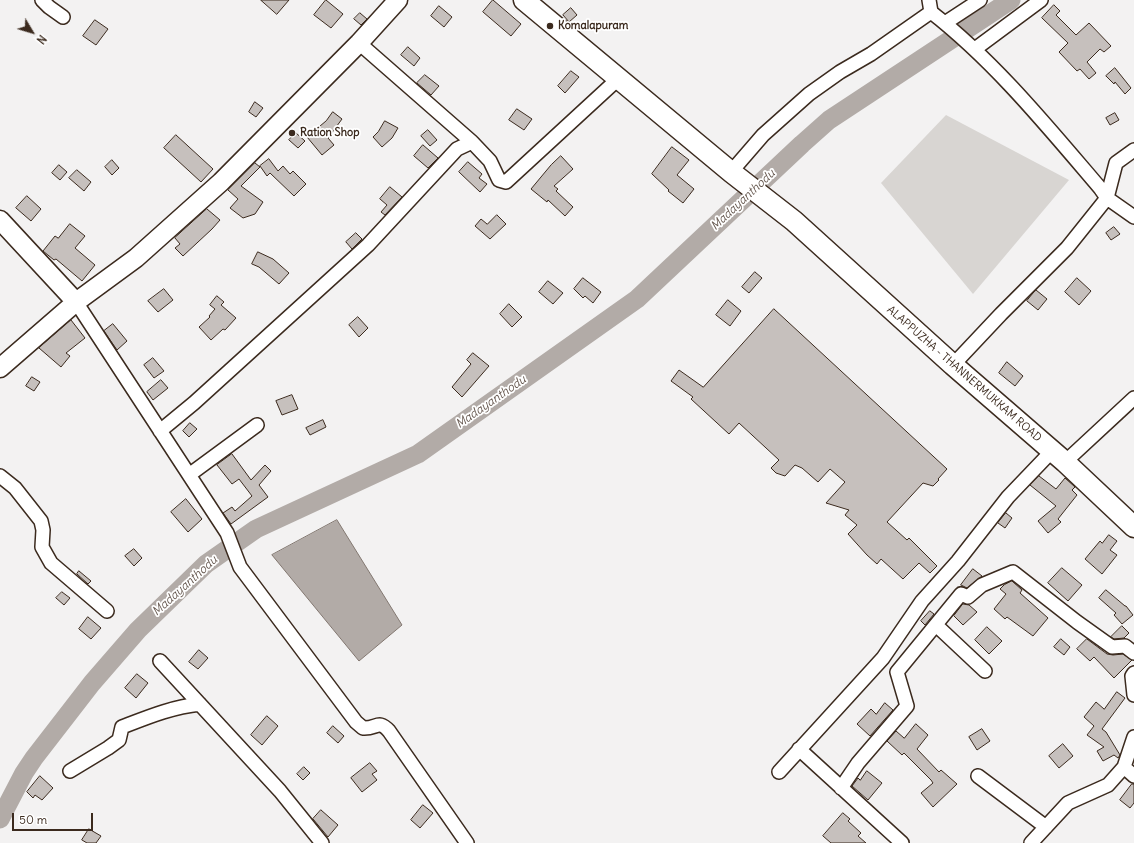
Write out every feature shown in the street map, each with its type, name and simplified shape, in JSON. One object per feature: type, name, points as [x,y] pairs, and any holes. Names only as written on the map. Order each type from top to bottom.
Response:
[{"type":"main road","points":[[0,368],[76,302],[136,258],[221,182],[359,43],[398,0]]},
{"type":"main road","points":[[524,0],[734,175]]},
{"type":"main road","name":"ALAPPUZHA - THANNERMUKKAM ROAD","points":[[734,175],[794,221],[953,365],[1058,456],[1134,527]]},
{"type":"main road","points":[[0,220],[76,302]]},
{"type":"street","points":[[42,0],[63,17]]},
{"type":"street","points":[[949,27],[980,0]]},
{"type":"street","points":[[975,49],[1041,0]]},
{"type":"street","points":[[734,175],[763,135],[810,94],[840,72],[871,54],[930,6],[949,27],[975,49],[1035,111],[1107,198],[1134,217]]},
{"type":"street","points":[[359,43],[472,142],[490,161],[499,180],[506,182],[618,79]]},
{"type":"street","points":[[160,431],[194,403],[368,245],[457,149],[472,142]]},
{"type":"street","points":[[953,365],[1001,314],[1067,248],[1107,198],[1116,163],[1134,150]]},
{"type":"street","points":[[76,302],[227,533],[240,567],[356,722],[363,728],[369,728],[379,724],[383,725],[389,731],[467,843]]},
{"type":"street","points":[[779,772],[883,658],[922,602],[958,561],[1008,497],[1058,456],[1134,398]]},
{"type":"street","points":[[189,475],[257,425]]},
{"type":"street","points":[[0,476],[15,488],[41,521],[43,530],[42,547],[51,563],[107,611]]},
{"type":"street","points":[[841,788],[858,763],[906,706],[897,672],[961,594],[968,597],[982,585],[1013,572],[1077,622],[1112,647],[1126,646],[1134,653]]},
{"type":"street","points":[[936,626],[985,671]]},
{"type":"street","points":[[160,661],[280,791],[322,843]]},
{"type":"street","points":[[1134,673],[1132,676],[1134,695]]},
{"type":"street","points":[[70,771],[119,740],[122,727],[150,715],[175,708],[200,704]]},
{"type":"street","points":[[1031,843],[1068,803],[1108,784],[1124,767],[1134,737]]},
{"type":"street","points":[[799,750],[902,843]]},
{"type":"street","points":[[1124,767],[1134,776]]},
{"type":"street","points":[[978,776],[1046,827]]},
{"type":"shaded area","points":[[946,115],[1069,180],[973,294],[881,183]]},
{"type":"shaded area","points":[[337,520],[402,625],[359,661],[272,555]]},
{"type":"building","points":[[261,0],[289,0],[277,14]]},
{"type":"building","points":[[326,0],[343,14],[331,28],[314,15]]},
{"type":"building","points":[[493,0],[521,24],[511,36],[483,12]]},
{"type":"building","points":[[1054,5],[1060,11],[1056,15],[1076,35],[1089,23],[1111,46],[1104,52],[1100,49],[1087,62],[1096,73],[1089,79],[1080,69],[1077,71],[1059,52],[1068,43],[1042,18]]},
{"type":"building","points":[[439,6],[452,17],[444,27],[431,16]]},
{"type":"building","points":[[571,8],[577,15],[569,22],[563,15]]},
{"type":"building","points":[[360,13],[367,19],[361,25],[354,19]]},
{"type":"building","points":[[95,20],[108,29],[96,45],[83,36]]},
{"type":"building","points":[[408,47],[420,58],[414,66],[401,55]]},
{"type":"building","points":[[1115,68],[1131,88],[1125,94],[1115,82],[1114,84],[1106,76]]},
{"type":"building","points":[[571,71],[579,77],[565,93],[558,86]]},
{"type":"building","points":[[425,75],[439,86],[431,95],[417,83]]},
{"type":"building","points":[[255,102],[263,108],[256,117],[249,112]]},
{"type":"building","points":[[517,109],[532,119],[524,130],[509,120]]},
{"type":"building","points":[[333,112],[342,119],[328,138],[334,145],[322,155],[307,137],[326,121]]},
{"type":"building","points":[[1115,113],[1119,120],[1110,125],[1106,118]]},
{"type":"building","points":[[385,121],[398,128],[392,138],[382,147],[373,137]]},
{"type":"building","points":[[428,130],[437,140],[430,146],[421,136]]},
{"type":"building","points":[[296,133],[305,141],[298,148],[289,140]]},
{"type":"building","points":[[176,135],[213,169],[201,182],[164,148]]},
{"type":"building","points":[[423,145],[438,158],[428,168],[414,156]]},
{"type":"building","points":[[672,147],[689,160],[677,175],[694,189],[683,203],[668,191],[669,190],[652,174]]},
{"type":"building","points":[[561,156],[573,169],[554,186],[558,189],[556,191],[573,207],[565,216],[548,200],[547,202],[531,189],[551,165]]},
{"type":"building","points":[[269,159],[278,171],[283,166],[290,174],[293,171],[306,184],[294,196],[270,173],[267,176],[260,166]]},
{"type":"building","points":[[112,160],[119,168],[112,175],[105,167]]},
{"type":"building","points":[[468,162],[482,174],[479,178],[487,184],[480,192],[459,172]]},
{"type":"building","points":[[255,163],[260,167],[241,186],[263,202],[255,214],[243,218],[230,208],[238,199],[228,190]]},
{"type":"building","points":[[59,165],[67,172],[60,180],[52,173]]},
{"type":"building","points":[[77,170],[91,182],[84,191],[69,178]]},
{"type":"building","points":[[390,187],[402,197],[385,215],[381,212],[387,205],[380,199]]},
{"type":"building","points":[[27,196],[41,209],[31,221],[16,208]]},
{"type":"building","points":[[207,209],[220,220],[183,256],[175,248],[180,244],[175,238]]},
{"type":"building","points":[[497,215],[506,224],[490,239],[475,226],[481,219],[487,224]]},
{"type":"building","points":[[70,224],[85,236],[75,248],[95,265],[82,281],[56,259],[54,260],[43,251],[55,236],[58,238]]},
{"type":"building","points":[[1114,227],[1120,234],[1111,240],[1106,233]]},
{"type":"building","points":[[356,233],[362,239],[352,249],[346,242]]},
{"type":"building","points":[[258,252],[273,259],[289,273],[279,284],[259,267],[252,264]]},
{"type":"building","points":[[755,272],[762,278],[749,293],[742,287]]},
{"type":"building","points":[[583,278],[601,292],[593,303],[585,296],[583,298],[574,289]]},
{"type":"building","points":[[1077,278],[1091,291],[1079,305],[1065,292]]},
{"type":"building","points":[[548,281],[563,293],[553,304],[539,292]]},
{"type":"building","points":[[164,289],[173,300],[158,312],[148,301]]},
{"type":"building","points":[[1036,290],[1047,299],[1038,310],[1027,301]]},
{"type":"building","points":[[217,296],[224,302],[221,305],[236,318],[225,330],[223,329],[211,340],[199,327],[210,317],[209,316],[215,309],[210,305]]},
{"type":"building","points":[[728,300],[741,311],[730,326],[716,315]]},
{"type":"building","points":[[509,304],[522,317],[512,327],[500,314]]},
{"type":"building","points":[[774,309],[947,469],[933,486],[923,483],[887,522],[907,540],[909,538],[937,566],[930,573],[919,563],[903,579],[881,559],[877,564],[848,534],[857,525],[845,515],[849,510],[826,503],[845,482],[830,469],[818,482],[802,468],[795,465],[785,476],[776,473],[771,468],[779,460],[739,423],[729,434],[691,399],[693,397],[671,381],[679,370],[703,387]]},
{"type":"building","points":[[358,317],[368,328],[359,337],[349,325]]},
{"type":"building","points":[[71,320],[85,338],[66,353],[70,356],[61,367],[39,348]]},
{"type":"building","points":[[113,324],[127,341],[117,350],[104,331]]},
{"type":"building","points":[[473,353],[489,366],[462,397],[452,387],[471,364],[467,360]]},
{"type":"building","points":[[153,358],[164,371],[154,378],[144,365]]},
{"type":"building","points":[[1007,362],[1023,376],[1015,386],[999,373]]},
{"type":"building","points":[[32,377],[40,382],[34,391],[26,386]]},
{"type":"building","points":[[161,380],[168,388],[153,400],[147,392]]},
{"type":"building","points":[[292,395],[298,409],[282,415],[276,401]]},
{"type":"building","points":[[323,420],[326,427],[310,435],[306,428]]},
{"type":"building","points":[[190,423],[197,429],[189,437],[183,431]]},
{"type":"building","points":[[232,454],[251,480],[265,465],[271,471],[259,485],[268,497],[231,524],[223,513],[232,507],[235,511],[252,496],[239,479],[232,484],[217,465]]},
{"type":"building","points":[[1039,476],[1056,489],[1065,478],[1075,487],[1072,490],[1077,495],[1058,519],[1061,522],[1048,533],[1038,521],[1056,506],[1030,485]]},
{"type":"building","points":[[186,499],[202,519],[188,532],[171,512]]},
{"type":"building","points":[[1006,513],[1012,518],[1005,528],[998,523]]},
{"type":"building","points":[[1109,535],[1117,541],[1110,550],[1117,555],[1102,574],[1085,559],[1100,541],[1102,543]]},
{"type":"building","points":[[134,549],[142,558],[134,566],[125,556]]},
{"type":"building","points":[[1062,568],[1082,585],[1068,601],[1048,583]]},
{"type":"building","points":[[973,569],[982,576],[967,588],[961,585]]},
{"type":"building","points":[[79,571],[91,581],[88,584],[77,574]]},
{"type":"building","points":[[1012,581],[1022,590],[1020,593],[1048,618],[1033,636],[1007,617],[1005,619],[994,609],[1006,594],[1000,589]]},
{"type":"building","points":[[1106,590],[1126,606],[1133,615],[1122,624],[1114,615],[1116,613],[1099,598]]},
{"type":"building","points":[[62,592],[70,598],[64,605],[56,598]]},
{"type":"building","points":[[963,604],[969,605],[977,612],[963,625],[954,616]]},
{"type":"building","points":[[930,611],[934,614],[925,625],[921,621]]},
{"type":"building","points":[[88,617],[101,628],[91,639],[79,629]]},
{"type":"building","points":[[1122,626],[1129,633],[1124,638],[1114,639],[1111,637]]},
{"type":"building","points":[[987,627],[1002,641],[989,654],[975,640]]},
{"type":"building","points":[[1061,639],[1070,647],[1064,655],[1054,647]]},
{"type":"building","points":[[1087,639],[1107,654],[1123,654],[1132,660],[1114,678],[1094,657],[1090,661],[1077,649]]},
{"type":"building","points":[[199,650],[208,658],[198,669],[189,662]]},
{"type":"building","points":[[137,674],[148,683],[136,698],[125,688]]},
{"type":"building","points":[[1117,692],[1125,698],[1102,729],[1106,732],[1120,755],[1118,758],[1114,755],[1103,761],[1097,751],[1104,747],[1087,735],[1094,726],[1084,717],[1096,702],[1104,709]]},
{"type":"building","points":[[885,703],[893,710],[870,736],[857,724],[871,709],[876,714]]},
{"type":"building","points":[[267,716],[278,726],[262,745],[251,735]]},
{"type":"building","points":[[916,724],[928,735],[917,749],[939,772],[941,770],[957,784],[933,807],[921,793],[933,783],[931,780],[904,753],[902,755],[887,741],[896,731],[904,738]]},
{"type":"building","points":[[333,726],[344,736],[338,743],[327,733]]},
{"type":"building","points":[[982,729],[990,741],[977,750],[969,737]]},
{"type":"building","points":[[1063,744],[1073,756],[1059,768],[1049,756]]},
{"type":"building","points":[[370,763],[377,771],[372,774],[377,780],[362,792],[351,778]]},
{"type":"building","points":[[304,767],[310,773],[303,780],[297,774]]},
{"type":"building","points":[[867,771],[882,783],[868,800],[852,786],[858,778],[860,780]]},
{"type":"building","points":[[40,776],[53,788],[42,800],[35,795],[33,798],[27,792]]},
{"type":"building","points":[[1132,784],[1134,784],[1134,803],[1130,808],[1120,800]]},
{"type":"building","points":[[423,805],[433,813],[420,828],[411,820]]},
{"type":"building","points":[[321,810],[338,825],[328,837],[313,819]]},
{"type":"building","points":[[843,813],[850,819],[848,821],[861,833],[858,836],[866,843],[831,843],[823,836]]},
{"type":"building","points":[[89,829],[101,836],[96,843],[87,843],[82,840]]},
{"type":"waterway","name":"Madayanthodu","points":[[0,819],[24,773],[34,758],[92,683],[138,630],[206,564],[256,529],[418,454],[637,299],[829,120],[1011,0]]},
{"type":"place","name":"Komalapuram","points":[[550,26]]},
{"type":"place","name":"Ration Shop","points":[[292,133]]}]
